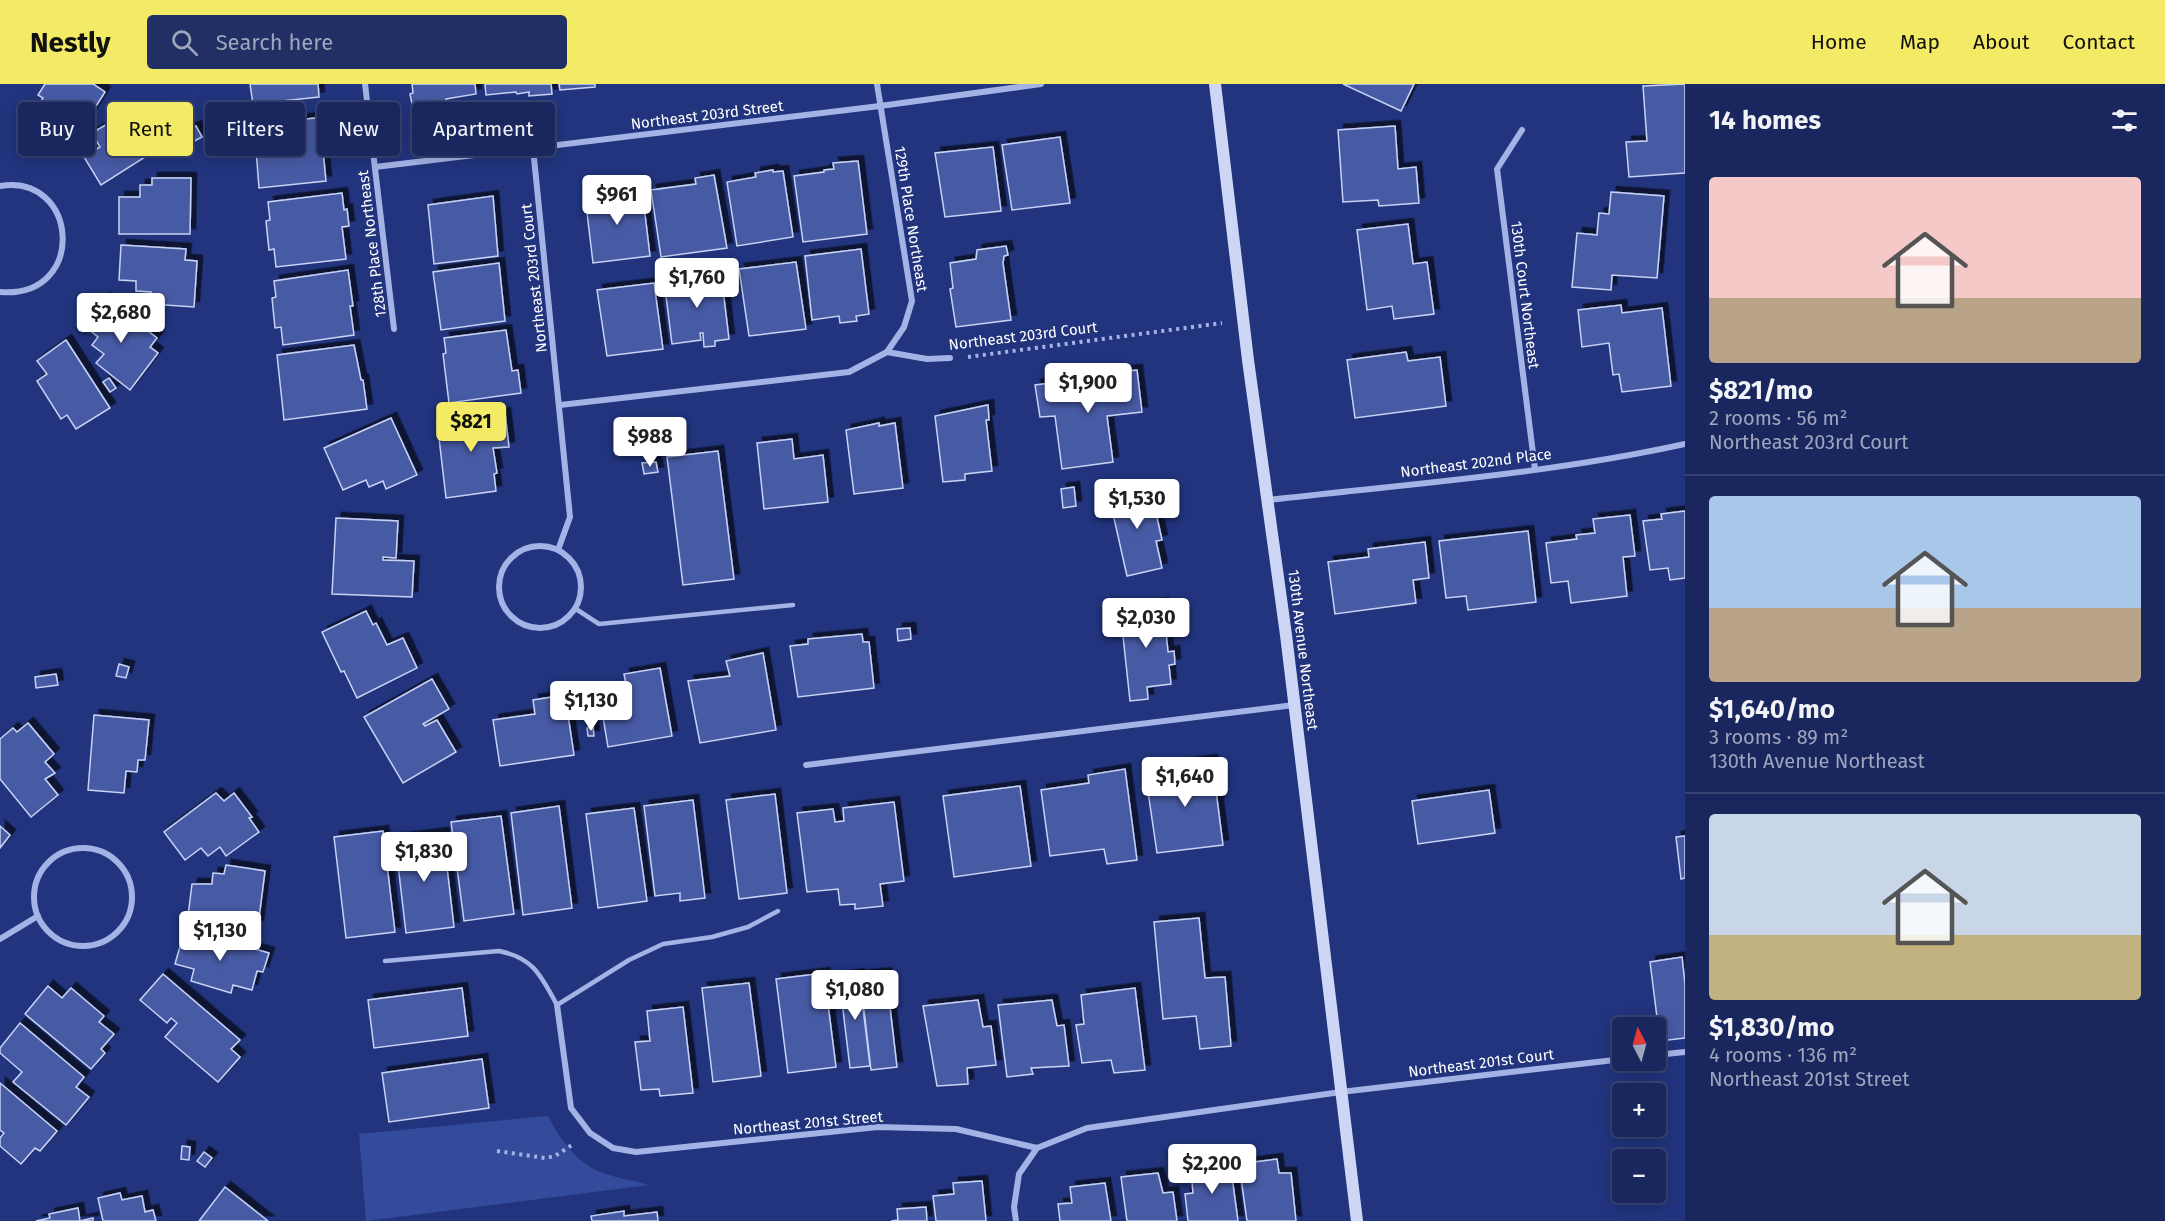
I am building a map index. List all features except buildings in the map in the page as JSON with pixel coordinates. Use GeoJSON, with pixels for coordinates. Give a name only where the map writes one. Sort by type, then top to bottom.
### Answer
{"type":"FeatureCollection","features":[{"type":"Feature","properties":{"kind":"street","name":"128th Place Northeast"},"geometry":{"type":"LineString","coordinates":[[365,84],[394,329]]}},
{"type":"Feature","properties":{"kind":"street","name":"129th Place Northeast"},"geometry":{"type":"LineString","coordinates":[[877,84],[912,301],[904,327],[887,352]]}},
{"type":"Feature","properties":{"kind":"street","name":"Northeast 203rd Street"},"geometry":{"type":"LineString","coordinates":[[555,145],[1041,84]]}},
{"type":"Feature","properties":{"kind":"street","name":"130th Avenue Northeast"},"geometry":{"type":"LineString","coordinates":[[1215,84],[1357,1221]]}},
{"type":"Feature","properties":{"kind":"street","name":"130th Court Northeast"},"geometry":{"type":"LineString","coordinates":[[1522,130],[1497,169],[1535,469]]}},
{"type":"Feature","properties":{"kind":"street","name":"Northeast 203rd Street"},"geometry":{"type":"LineString","coordinates":[[375,167],[466,156]]}},
{"type":"Feature","properties":{"kind":"street","name":"Northeast 203rd Court"},"geometry":{"type":"LineString","coordinates":[[534,156],[570,517],[558,550]]}},
{"type":"Feature","properties":{"kind":"street"},"geometry":{"type":"LineString","coordinates":[[0,186],[27,188],[43,196],[55,209],[62,225],[64,243],[60,260],[50,275],[36,286],[19,292],[0,292]]}},
{"type":"Feature","properties":{"kind":"street","name":"Northeast 203rd Court"},"geometry":{"type":"LineString","coordinates":[[887,352],[927,358],[950,358]]}},
{"type":"Feature","properties":{"kind":"street"},"geometry":{"type":"LineString","coordinates":[[560,405],[849,372],[887,352]]}},
{"type":"Feature","properties":{"kind":"street","name":"Northeast 202nd Place"},"geometry":{"type":"LineString","coordinates":[[1268,500],[1535,469],[1685,444]]}},
{"type":"Feature","properties":{"kind":"street"},"geometry":{"type":"LineString","coordinates":[[532,546],[546,546],[570,558],[578,569],[582,583],[581,596],[576,609],[567,620],[542,629],[528,627],[516,621],[506,612],[500,599],[498,586],[501,573],[508,560],[532,546]]}},
{"type":"Feature","properties":{"kind":"street"},"geometry":{"type":"LineString","coordinates":[[806,765],[1294,705]]}},
{"type":"Feature","properties":{"kind":"street"},"geometry":{"type":"LineString","coordinates":[[86,848],[102,852],[116,861],[126,873],[132,889],[130,912],[118,933],[105,942],[89,946],[73,946],[58,939],[46,929],[38,916],[34,900],[36,884],[43,869],[55,857],[70,850],[86,848]]}},
{"type":"Feature","properties":{"kind":"street"},"geometry":{"type":"LineString","coordinates":[[0,939],[38,916]]}},
{"type":"Feature","properties":{"kind":"street","name":"Northeast 201st Street"},"geometry":{"type":"LineString","coordinates":[[557,1005],[571,1108],[590,1133],[613,1148],[636,1152],[878,1127],[956,1129],[1037,1148]]}},
{"type":"Feature","properties":{"kind":"street"},"geometry":{"type":"LineString","coordinates":[[1666,1054],[1685,1052]]}},
{"type":"Feature","properties":{"kind":"street","name":"Northeast 201st Court"},"geometry":{"type":"LineString","coordinates":[[1341,1092],[1612,1060]]}},
{"type":"Feature","properties":{"kind":"street"},"geometry":{"type":"LineString","coordinates":[[1016,1221],[1014,1207],[1019,1174],[1037,1148],[1087,1128],[1341,1092]]}},
{"type":"Feature","properties":{"kind":"lane"},"geometry":{"type":"LineString","coordinates":[[576,609],[599,624],[793,605]]}},
{"type":"Feature","properties":{"kind":"lane"},"geometry":{"type":"LineString","coordinates":[[385,961],[500,951],[512,954],[526,960],[539,972],[557,1005],[629,960],[663,944],[712,937],[748,927],[778,911]]}},
{"type":"Feature","properties":{"kind":"path","name":"Northeast 203rd Court"},"geometry":{"type":"LineString","coordinates":[[950,358],[1244,320]]}},
{"type":"Feature","properties":{"kind":"path"},"geometry":{"type":"LineString","coordinates":[[496,1151],[545,1158],[555,1156],[590,1133]]}},
{"type":"Feature","properties":{"kind":"shaded area"},"geometry":{"type":"Polygon","coordinates":[[[548,1116],[567,1146],[586,1164],[606,1174],[649,1185],[366,1221],[359,1134],[548,1116]]]}}]}
